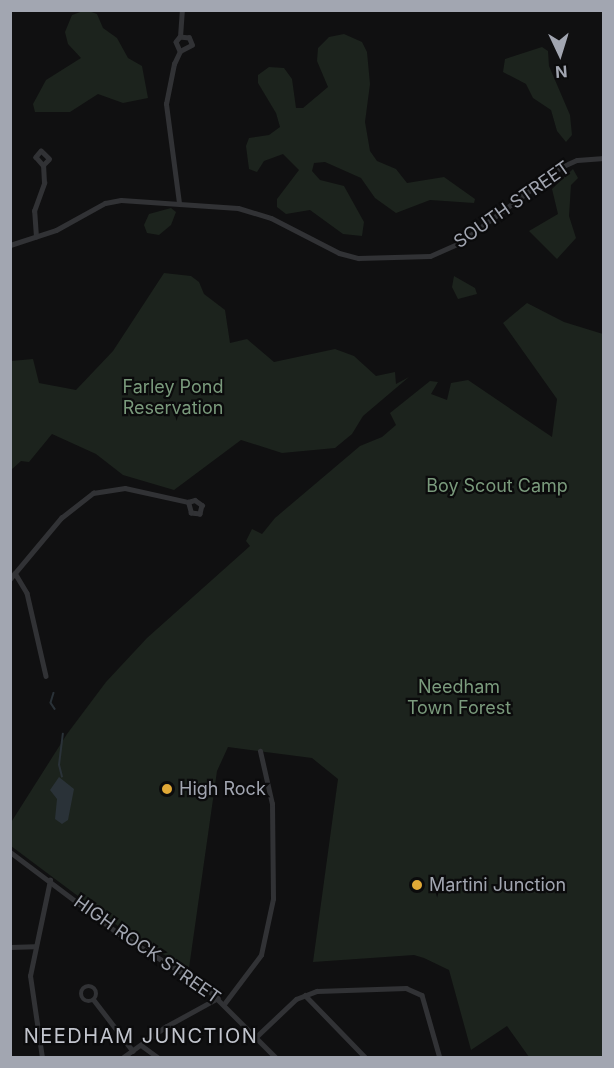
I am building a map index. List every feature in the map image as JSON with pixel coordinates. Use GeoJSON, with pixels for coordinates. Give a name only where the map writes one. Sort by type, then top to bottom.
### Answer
{"type":"FeatureCollection","features":[{"type":"Feature","properties":{"kind":"street"},"geometry":{"type":"LineString","coordinates":[[180,51],[176,46],[180,38],[182,10]]}},
{"type":"Feature","properties":{"kind":"street"},"geometry":{"type":"LineString","coordinates":[[179,203],[166,120],[167,90],[180,51],[192,45],[189,38],[180,38]]}},
{"type":"Feature","properties":{"kind":"street","name":"SOUTH STREET"},"geometry":{"type":"LineString","coordinates":[[10,245],[36,237],[109,202],[179,203],[257,213],[358,258],[430,256],[461,242],[561,167],[577,160],[603,158]]}},
{"type":"Feature","properties":{"kind":"street"},"geometry":{"type":"LineString","coordinates":[[36,237],[33,217],[44,183],[43,165]]}},
{"type":"Feature","properties":{"kind":"street"},"geometry":{"type":"LineString","coordinates":[[10,579],[61,518],[93,493],[125,488],[188,502]]}},
{"type":"Feature","properties":{"kind":"street"},"geometry":{"type":"LineString","coordinates":[[15,573],[27,593],[46,676]]}},
{"type":"Feature","properties":{"kind":"street"},"geometry":{"type":"LineString","coordinates":[[224,1004],[261,955],[273,899],[272,804],[260,751]]}},
{"type":"Feature","properties":{"kind":"street","name":"HIGH ROCK STREET"},"geometry":{"type":"LineString","coordinates":[[10,852],[50,880],[118,934],[183,971],[218,998],[276,1058]]}},
{"type":"Feature","properties":{"kind":"street"},"geometry":{"type":"LineString","coordinates":[[42,1058],[29,986],[34,946],[50,880]]}},
{"type":"Feature","properties":{"kind":"street"},"geometry":{"type":"LineString","coordinates":[[10,947],[34,946]]}},
{"type":"Feature","properties":{"kind":"street"},"geometry":{"type":"LineString","coordinates":[[255,1037],[305,995],[334,989],[416,990],[426,1006],[440,1058]]}},
{"type":"Feature","properties":{"kind":"street"},"geometry":{"type":"LineString","coordinates":[[305,995],[366,1058]]}},
{"type":"Feature","properties":{"kind":"street"},"geometry":{"type":"LineString","coordinates":[[123,1058],[218,998]]}},
{"type":"Feature","properties":{"kind":"street"},"geometry":{"type":"LineString","coordinates":[[94,1000],[133,1051]]}},
{"type":"Feature","properties":{"kind":"street"},"geometry":{"type":"LineString","coordinates":[[141,1045],[159,1058]]}},
{"type":"Feature","properties":{"kind":"green space"},"geometry":{"type":"Polygon","coordinates":[[[86,10],[97,14],[103,28],[117,38],[128,58],[142,66],[148,98],[123,103],[98,94],[70,112],[35,112],[33,104],[46,80],[81,58],[68,44],[65,32],[72,15],[86,10]]]}},
{"type":"Feature","properties":{"kind":"green space"},"geometry":{"type":"Polygon","coordinates":[[[344,34],[362,42],[367,52],[370,84],[365,122],[370,151],[377,161],[396,169],[407,183],[444,177],[475,199],[474,203],[430,200],[396,213],[375,198],[361,178],[325,162],[314,163],[312,171],[320,180],[344,186],[364,222],[362,236],[343,234],[310,210],[286,214],[277,207],[277,199],[299,170],[283,154],[264,161],[257,172],[249,169],[246,146],[249,138],[269,135],[280,127],[276,113],[258,83],[258,75],[269,67],[284,68],[292,79],[296,108],[303,108],[328,87],[317,61],[318,48],[329,37],[344,34]]]}},
{"type":"Feature","properties":{"kind":"green space"},"geometry":{"type":"Polygon","coordinates":[[[542,47],[548,51],[549,66],[570,115],[572,135],[566,142],[557,131],[551,110],[533,98],[526,84],[503,72],[505,59],[542,47]]]}},
{"type":"Feature","properties":{"kind":"green space"},"geometry":{"type":"Polygon","coordinates":[[[573,169],[578,178],[571,185],[569,216],[576,238],[557,259],[529,231],[558,214],[552,189],[573,169]]]}},
{"type":"Feature","properties":{"kind":"green space"},"geometry":{"type":"Polygon","coordinates":[[[171,208],[176,212],[171,225],[159,235],[147,233],[144,225],[149,214],[171,208]]]}},
{"type":"Feature","properties":{"kind":"green space","name":"Farley Pond Reservation"},"geometry":{"type":"Polygon","coordinates":[[[164,273],[191,276],[199,282],[204,294],[225,310],[230,343],[247,339],[274,362],[335,349],[354,356],[376,376],[395,372],[396,384],[409,377],[363,416],[352,434],[335,448],[282,453],[241,440],[174,490],[123,475],[96,454],[52,434],[29,462],[21,461],[11,470],[11,361],[33,359],[39,383],[76,390],[113,351],[164,273]]]}},
{"type":"Feature","properties":{"kind":"green space"},"geometry":{"type":"Polygon","coordinates":[[[454,276],[475,288],[477,294],[458,299],[452,287],[454,276]]]}},
{"type":"Feature","properties":{"kind":"green space","name":"Needham Town Forest"},"geometry":{"type":"Polygon","coordinates":[[[527,303],[564,322],[603,334],[603,1057],[529,1057],[507,1026],[471,1050],[449,970],[424,958],[414,955],[313,962],[338,779],[312,758],[228,747],[217,771],[189,968],[138,941],[11,846],[10,824],[67,734],[106,682],[147,638],[250,546],[246,541],[252,529],[262,534],[275,518],[360,446],[382,437],[396,425],[390,413],[430,381],[438,382],[431,394],[447,400],[451,383],[468,380],[552,437],[557,399],[503,323],[527,303]]]}},
{"type":"Feature","properties":{"kind":"shaded area"},"geometry":{"type":"Polygon","coordinates":[[[59,777],[74,789],[68,820],[62,824],[55,819],[57,799],[50,790],[59,777]]]}},
{"type":"Feature","properties":{"kind":"waterway"},"geometry":{"type":"LineString","coordinates":[[54,693],[51,703],[55,709]]}},
{"type":"Feature","properties":{"kind":"waterway"},"geometry":{"type":"LineString","coordinates":[[62,777],[59,765],[63,734]]}},
{"type":"Feature","properties":{"kind":"place","name":"High Rock"},"geometry":{"type":"Point","coordinates":[167,789]}},
{"type":"Feature","properties":{"kind":"place","name":"Martini Junction"},"geometry":{"type":"Point","coordinates":[417,885]}},
{"type":"Feature","properties":{"kind":"district","name":"NEEDHAM JUNCTION"},"geometry":{"type":"Point","coordinates":[141,1036]}},
{"type":"Feature","properties":{"kind":"park label","name":"Boy Scout Camp"},"geometry":{"type":"Point","coordinates":[497,486]}}]}
